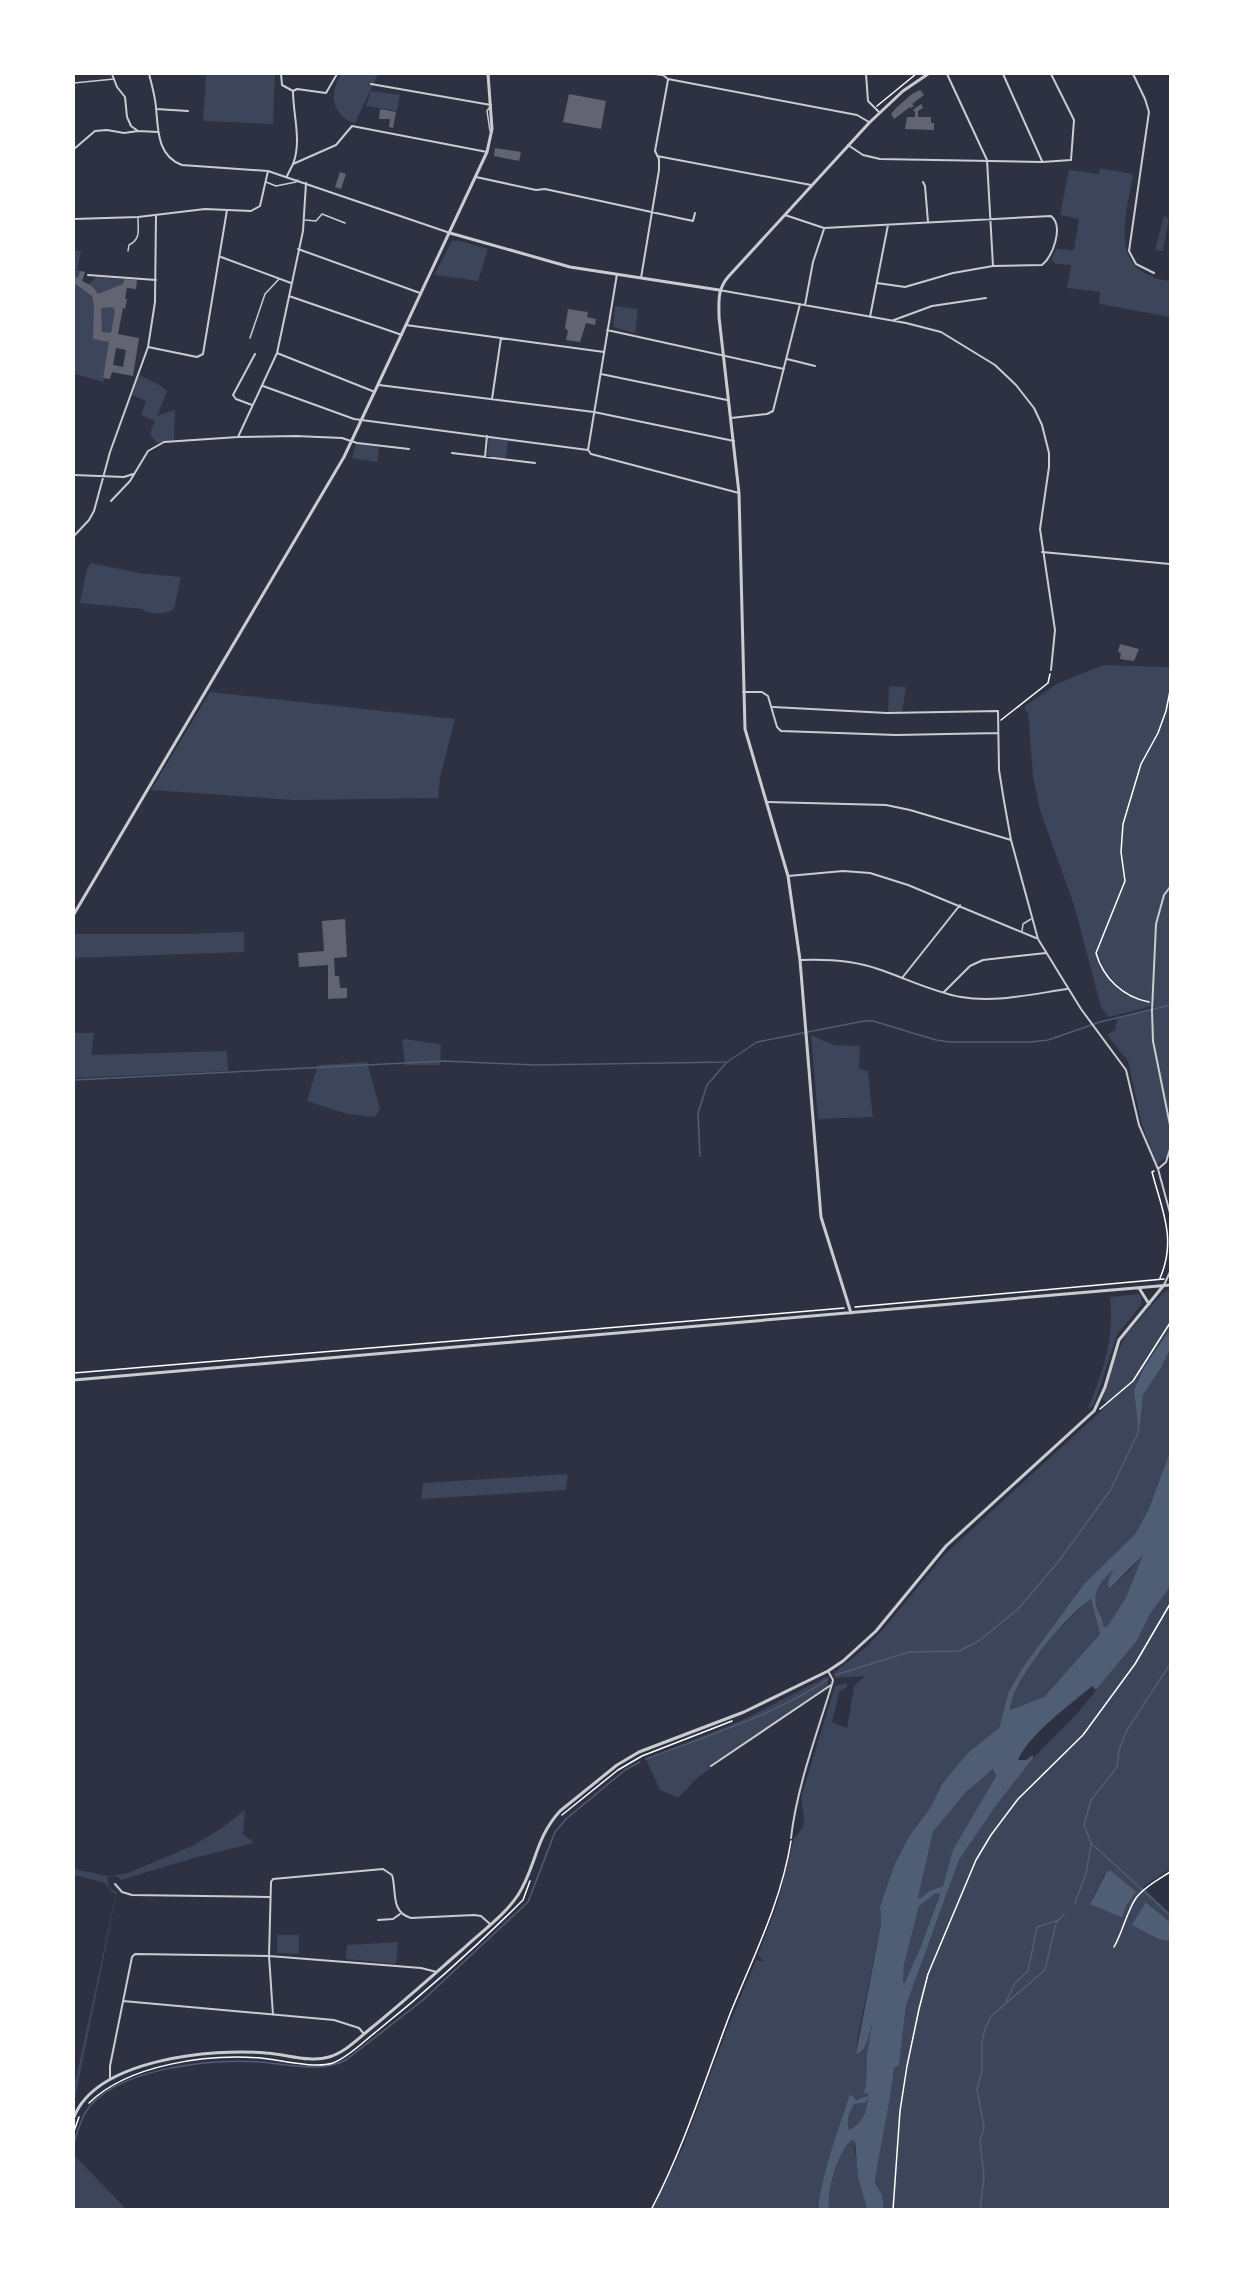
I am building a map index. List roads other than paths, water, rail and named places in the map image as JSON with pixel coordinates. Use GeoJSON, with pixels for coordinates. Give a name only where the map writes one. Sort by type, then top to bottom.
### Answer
{"type":"FeatureCollection","features":[{"type":"Feature","properties":{"kind":"street"},"geometry":{"type":"LineString","coordinates":[[112,74],[117,87],[126,97],[127,117],[131,126],[138,131]]}},
{"type":"Feature","properties":{"kind":"street"},"geometry":{"type":"LineString","coordinates":[[149,74],[158,132],[167,155],[174,162],[182,165],[268,171],[287,176],[450,233],[558,264],[892,321],[941,332],[958,340],[1005,374],[1034,408],[1047,439],[1049,467],[1040,530],[1056,630],[1051,670]]}},
{"type":"Feature","properties":{"kind":"street"},"geometry":{"type":"LineString","coordinates":[[281,74],[282,85],[293,91],[297,89],[326,93],[337,74]]}},
{"type":"Feature","properties":{"kind":"street"},"geometry":{"type":"LineString","coordinates":[[74,914],[137,803],[352,441],[487,152],[491,134],[488,74]]}},
{"type":"Feature","properties":{"kind":"street"},"geometry":{"type":"LineString","coordinates":[[654,74],[663,74],[668,79],[857,115],[869,123]]}},
{"type":"Feature","properties":{"kind":"street"},"geometry":{"type":"LineString","coordinates":[[867,74],[866,95],[868,101],[879,113]]}},
{"type":"Feature","properties":{"kind":"street"},"geometry":{"type":"LineString","coordinates":[[851,1313],[821,1217],[800,960],[788,876],[745,729],[739,493],[719,317],[719,290],[728,277],[869,123],[908,86],[928,74]]}},
{"type":"Feature","properties":{"kind":"street"},"geometry":{"type":"LineString","coordinates":[[947,74],[987,160],[993,266]]}},
{"type":"Feature","properties":{"kind":"street"},"geometry":{"type":"LineString","coordinates":[[1003,74],[1042,162]]}},
{"type":"Feature","properties":{"kind":"street"},"geometry":{"type":"LineString","coordinates":[[848,145],[863,155],[880,159],[1042,162],[1071,160],[1074,120],[1051,74]]}},
{"type":"Feature","properties":{"kind":"street"},"geometry":{"type":"LineString","coordinates":[[1133,74],[1146,99],[1149,122],[1129,251],[1136,264],[1154,273]]}},
{"type":"Feature","properties":{"kind":"street"},"geometry":{"type":"LineString","coordinates":[[641,278],[660,163],[655,151],[668,79]]}},
{"type":"Feature","properties":{"kind":"street"},"geometry":{"type":"LineString","coordinates":[[371,84],[491,105]]}},
{"type":"Feature","properties":{"kind":"street"},"geometry":{"type":"LineString","coordinates":[[287,176],[296,156],[297,125],[293,112],[293,91]]}},
{"type":"Feature","properties":{"kind":"street"},"geometry":{"type":"LineString","coordinates":[[156,109],[188,111]]}},
{"type":"Feature","properties":{"kind":"street"},"geometry":{"type":"LineString","coordinates":[[293,164],[336,145],[352,126],[487,152]]}},
{"type":"Feature","properties":{"kind":"street"},"geometry":{"type":"LineString","coordinates":[[74,149],[95,131],[158,132]]}},
{"type":"Feature","properties":{"kind":"street"},"geometry":{"type":"LineString","coordinates":[[657,156],[812,185]]}},
{"type":"Feature","properties":{"kind":"street"},"geometry":{"type":"LineString","coordinates":[[74,219],[138,217],[191,210],[251,211],[260,206],[268,171]]}},
{"type":"Feature","properties":{"kind":"street"},"geometry":{"type":"LineString","coordinates":[[476,177],[536,190],[546,189],[693,221],[695,213]]}},
{"type":"Feature","properties":{"kind":"street"},"geometry":{"type":"LineString","coordinates":[[922,182],[925,186],[928,222]]}},
{"type":"Feature","properties":{"kind":"street"},"geometry":{"type":"LineString","coordinates":[[238,437],[277,353],[304,220],[306,183]]}},
{"type":"Feature","properties":{"kind":"street"},"geometry":{"type":"LineString","coordinates":[[148,347],[197,357],[203,354],[221,257],[227,210]]}},
{"type":"Feature","properties":{"kind":"street"},"geometry":{"type":"LineString","coordinates":[[74,536],[94,511],[103,476],[148,347],[155,302],[156,215]]}},
{"type":"Feature","properties":{"kind":"street"},"geometry":{"type":"LineString","coordinates":[[785,215],[824,228],[1051,216],[1057,224],[1052,253],[1042,265],[993,266],[953,273],[905,287],[877,284]]}},
{"type":"Feature","properties":{"kind":"street"},"geometry":{"type":"LineString","coordinates":[[870,317],[888,225]]}},
{"type":"Feature","properties":{"kind":"street"},"geometry":{"type":"LineString","coordinates":[[806,305],[813,262],[824,228]]}},
{"type":"Feature","properties":{"kind":"street"},"geometry":{"type":"LineString","coordinates":[[298,249],[421,293]]}},
{"type":"Feature","properties":{"kind":"street"},"geometry":{"type":"LineString","coordinates":[[221,257],[291,283]]}},
{"type":"Feature","properties":{"kind":"street"},"geometry":{"type":"LineString","coordinates":[[588,450],[617,274]]}},
{"type":"Feature","properties":{"kind":"street"},"geometry":{"type":"LineString","coordinates":[[88,275],[156,280]]}},
{"type":"Feature","properties":{"kind":"street"},"geometry":{"type":"LineString","coordinates":[[289,296],[402,335]]}},
{"type":"Feature","properties":{"kind":"street"},"geometry":{"type":"LineString","coordinates":[[892,321],[932,306],[986,298]]}},
{"type":"Feature","properties":{"kind":"street"},"geometry":{"type":"LineString","coordinates":[[731,418],[767,414],[773,411],[800,304]]}},
{"type":"Feature","properties":{"kind":"street"},"geometry":{"type":"LineString","coordinates":[[406,325],[604,352]]}},
{"type":"Feature","properties":{"kind":"street"},"geometry":{"type":"LineString","coordinates":[[608,330],[784,369]]}},
{"type":"Feature","properties":{"kind":"street"},"geometry":{"type":"LineString","coordinates":[[492,399],[501,338]]}},
{"type":"Feature","properties":{"kind":"street"},"geometry":{"type":"LineString","coordinates":[[277,353],[375,392]]}},
{"type":"Feature","properties":{"kind":"street"},"geometry":{"type":"LineString","coordinates":[[252,405],[236,399],[233,395],[255,354]]}},
{"type":"Feature","properties":{"kind":"street"},"geometry":{"type":"LineString","coordinates":[[787,359],[815,366]]}},
{"type":"Feature","properties":{"kind":"street"},"geometry":{"type":"LineString","coordinates":[[601,374],[729,400]]}},
{"type":"Feature","properties":{"kind":"street"},"geometry":{"type":"LineString","coordinates":[[379,385],[594,412],[734,441]]}},
{"type":"Feature","properties":{"kind":"street"},"geometry":{"type":"LineString","coordinates":[[263,386],[354,419],[588,450],[591,454],[739,493]]}},
{"type":"Feature","properties":{"kind":"street"},"geometry":{"type":"LineString","coordinates":[[485,457],[487,435]]}},
{"type":"Feature","properties":{"kind":"street"},"geometry":{"type":"LineString","coordinates":[[111,501],[123,490],[148,451],[164,442],[296,436],[342,438],[409,449]]}},
{"type":"Feature","properties":{"kind":"street"},"geometry":{"type":"LineString","coordinates":[[452,453],[535,463]]}},
{"type":"Feature","properties":{"kind":"street"},"geometry":{"type":"LineString","coordinates":[[74,475],[124,477],[135,473]]}},
{"type":"Feature","properties":{"kind":"street"},"geometry":{"type":"LineString","coordinates":[[1042,552],[1170,564]]}},
{"type":"Feature","properties":{"kind":"street"},"geometry":{"type":"LineString","coordinates":[[743,692],[766,694],[771,699],[777,727],[781,730],[896,735],[998,733]]}},
{"type":"Feature","properties":{"kind":"street"},"geometry":{"type":"LineString","coordinates":[[773,707],[894,714],[998,711],[999,770],[1011,840],[1038,939],[1090,1022],[1126,1070],[1139,1125],[1158,1169],[1170,1213]]}},
{"type":"Feature","properties":{"kind":"street"},"geometry":{"type":"LineString","coordinates":[[766,802],[886,805],[1011,840]]}},
{"type":"Feature","properties":{"kind":"street"},"geometry":{"type":"LineString","coordinates":[[788,876],[840,871],[864,872],[900,882],[960,905],[1038,939]]}},
{"type":"Feature","properties":{"kind":"street"},"geometry":{"type":"LineString","coordinates":[[1170,887],[1164,895],[1156,924],[1152,1011],[1153,1041],[1170,1125]]}},
{"type":"Feature","properties":{"kind":"street"},"geometry":{"type":"LineString","coordinates":[[902,978],[960,905]]}},
{"type":"Feature","properties":{"kind":"street"},"geometry":{"type":"LineString","coordinates":[[944,992],[975,963],[983,960],[1047,953]]}},
{"type":"Feature","properties":{"kind":"street"},"geometry":{"type":"LineString","coordinates":[[800,960],[856,963],[959,997],[989,998],[1068,989]]}},
{"type":"Feature","properties":{"kind":"street"},"geometry":{"type":"LineString","coordinates":[[1158,1169],[1166,1162],[1170,1149]]}},
{"type":"Feature","properties":{"kind":"street"},"geometry":{"type":"LineString","coordinates":[[74,2117],[84,2100],[110,2080],[160,2062],[216,2053],[249,2052],[317,2059],[328,2058],[350,2046],[513,1903],[538,1843],[552,1820],[617,1765],[670,1739],[744,1712],[828,1671],[854,1653],[876,1631],[946,1546],[1094,1411],[1105,1386],[1119,1340],[1164,1286],[1170,1272]]}},
{"type":"Feature","properties":{"kind":"street"},"geometry":{"type":"LineString","coordinates":[[74,1380],[1170,1285]]}},
{"type":"Feature","properties":{"kind":"street"},"geometry":{"type":"LineString","coordinates":[[1139,1288],[1149,1304]]}},
{"type":"Feature","properties":{"kind":"street"},"geometry":{"type":"LineString","coordinates":[[791,1838],[794,1816],[833,1680],[828,1671]]}},
{"type":"Feature","properties":{"kind":"street"},"geometry":{"type":"LineString","coordinates":[[711,1766],[832,1684]]}},
{"type":"Feature","properties":{"kind":"street"},"geometry":{"type":"LineString","coordinates":[[273,2015],[269,1956],[270,1898],[273,1879],[383,1869],[392,1875],[395,1904],[401,1914],[411,1918],[474,1915],[481,1916],[490,1924]]}},
{"type":"Feature","properties":{"kind":"street"},"geometry":{"type":"LineString","coordinates":[[115,1884],[122,1892],[132,1894],[270,1898]]}},
{"type":"Feature","properties":{"kind":"street"},"geometry":{"type":"LineString","coordinates":[[378,1920],[393,1919],[401,1914]]}},
{"type":"Feature","properties":{"kind":"street"},"geometry":{"type":"LineString","coordinates":[[110,2080],[110,2066],[132,1958],[135,1954],[269,1956],[421,1968],[437,1972]]}},
{"type":"Feature","properties":{"kind":"street"},"geometry":{"type":"LineString","coordinates":[[123,2001],[334,2020],[358,2028],[364,2034]]}},
{"type":"Feature","properties":{"kind":"lane"},"geometry":{"type":"LineString","coordinates":[[74,83],[114,79]]}},
{"type":"Feature","properties":{"kind":"lane"},"geometry":{"type":"LineString","coordinates":[[266,182],[276,186],[298,180]]}},
{"type":"Feature","properties":{"kind":"lane"},"geometry":{"type":"LineString","coordinates":[[304,220],[316,221],[322,214],[345,223]]}},
{"type":"Feature","properties":{"kind":"lane"},"geometry":{"type":"LineString","coordinates":[[128,251],[129,245],[138,237],[138,217]]}},
{"type":"Feature","properties":{"kind":"lane"},"geometry":{"type":"LineString","coordinates":[[250,338],[265,294],[280,279]]}},
{"type":"Feature","properties":{"kind":"lane"},"geometry":{"type":"LineString","coordinates":[[1022,931],[1023,924],[1032,919]]}},
{"type":"Feature","properties":{"kind":"waterway"},"geometry":{"type":"LineString","coordinates":[[74,1080],[444,1061],[535,1065],[727,1062],[757,1042],[864,1021],[873,1021],[950,1042],[1031,1042],[1048,1040],[1100,1022],[1170,1005]]}},
{"type":"Feature","properties":{"kind":"waterway"},"geometry":{"type":"LineString","coordinates":[[700,1156],[698,1113],[707,1085],[726,1063]]}},
{"type":"Feature","properties":{"kind":"waterway"},"geometry":{"type":"LineString","coordinates":[[835,1675],[909,1652],[959,1651],[979,1641],[1018,1609],[1058,1562],[1110,1491],[1138,1433],[1139,1423]]}},
{"type":"Feature","properties":{"kind":"waterway"},"geometry":{"type":"LineString","coordinates":[[1170,1664],[1127,1730],[1119,1750],[1117,1767],[1091,1800],[1084,1825],[1091,1843],[1170,1915]]}},
{"type":"Feature","properties":{"kind":"waterway"},"geometry":{"type":"LineString","coordinates":[[646,1759],[764,1714],[808,1692],[828,1679]]}},
{"type":"Feature","properties":{"kind":"waterway"},"geometry":{"type":"LineString","coordinates":[[74,2143],[85,2113],[98,2098],[117,2085],[140,2076],[165,2069],[217,2062],[260,2062],[315,2067],[346,2060],[423,2000],[528,1902],[555,1832],[566,1819],[625,1770],[640,1762]]}},
{"type":"Feature","properties":{"kind":"waterway"},"geometry":{"type":"LineString","coordinates":[[1075,1903],[1086,1874],[1091,1844]]}},
{"type":"Feature","properties":{"kind":"waterway"},"geometry":{"type":"LineString","coordinates":[[980,2210],[984,2176],[980,2141],[984,2127],[977,2089],[982,2071],[982,2041],[985,2029],[991,2016],[1045,1970],[1056,1923],[1064,1914]]}},
{"type":"Feature","properties":{"kind":"waterway"},"geometry":{"type":"LineString","coordinates":[[1005,2004],[1015,1983],[1028,1971],[1037,1927],[1059,1920]]}}]}
